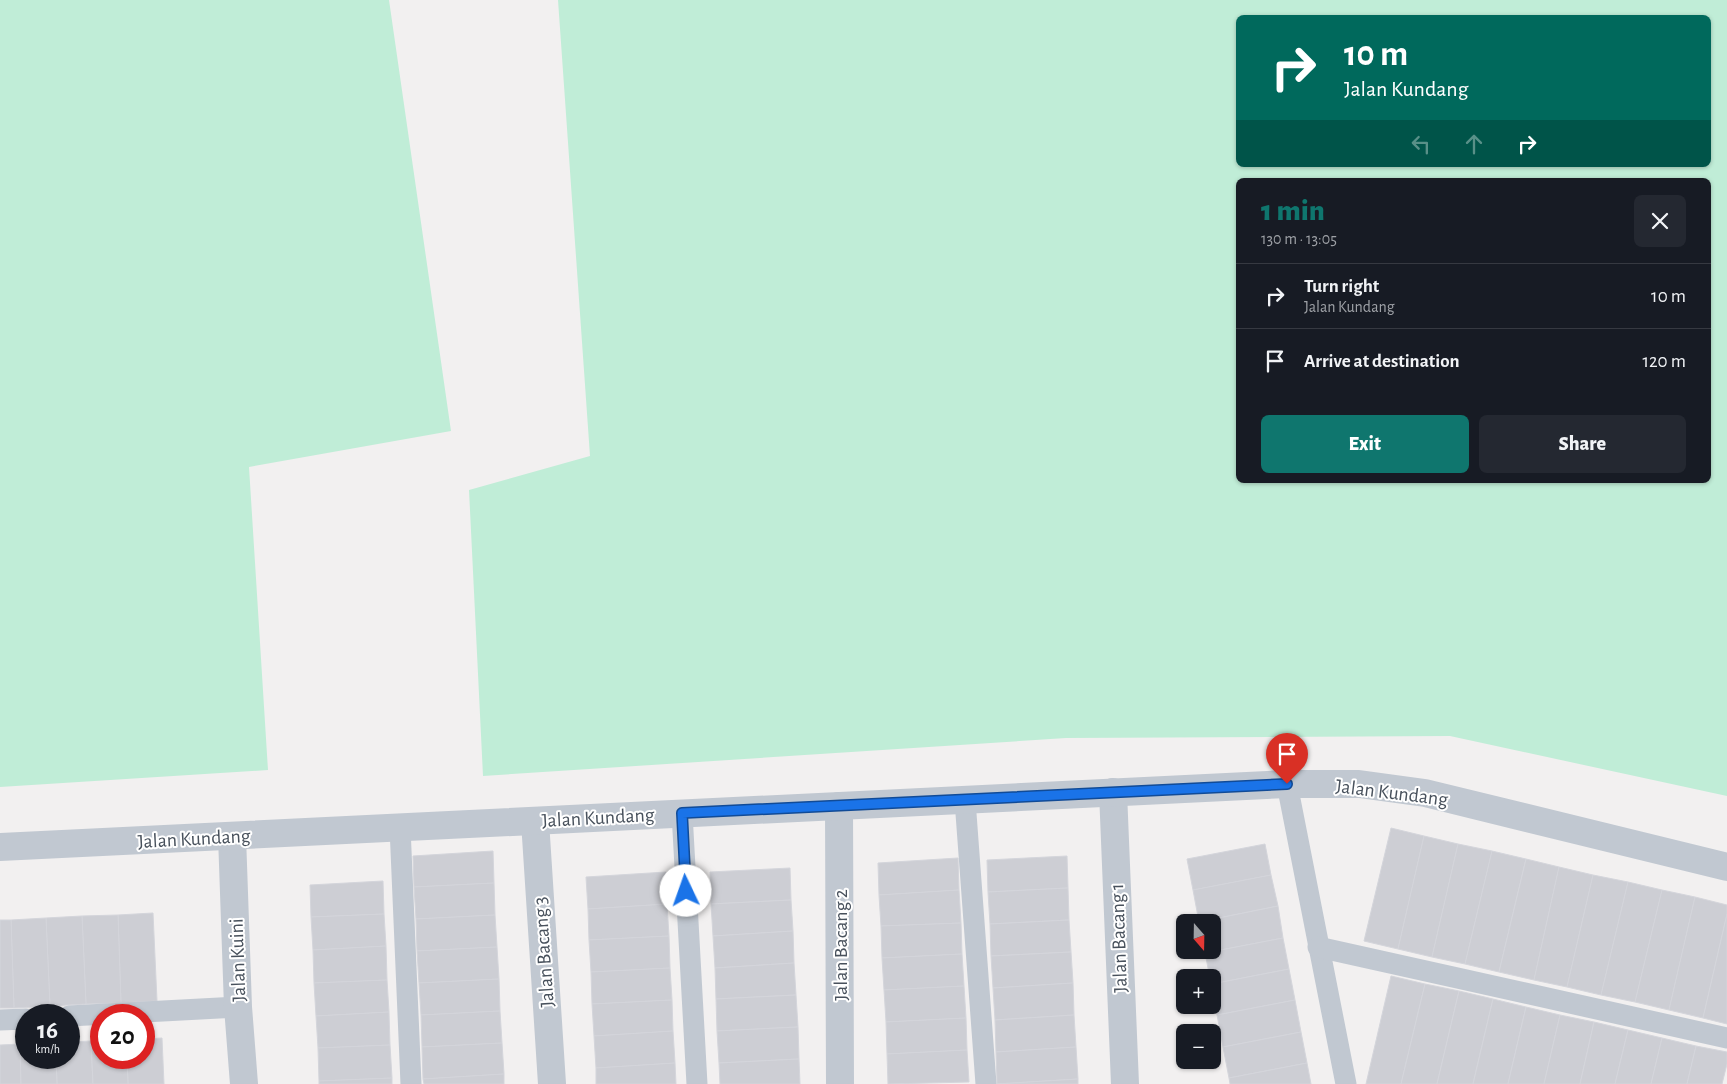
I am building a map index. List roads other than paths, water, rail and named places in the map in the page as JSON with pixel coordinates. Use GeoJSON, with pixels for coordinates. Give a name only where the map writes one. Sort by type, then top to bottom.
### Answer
{"type":"FeatureCollection","features":[{"type":"Feature","properties":{"kind":"street","name":"Jalan Kundang"},"geometry":{"type":"LineString","coordinates":[[0,847],[1113,792],[1287,784],[1359,784],[1425,793],[1727,866]]}},
{"type":"Feature","properties":{"kind":"street","name":"Jalan Bacang 1"},"geometry":{"type":"LineString","coordinates":[[1113,792],[1124,1084]]}},
{"type":"Feature","properties":{"kind":"street","name":"Jalan Bacang 2"},"geometry":{"type":"LineString","coordinates":[[839,806],[840,1084]]}},
{"type":"Feature","properties":{"kind":"street","name":"Jalan Bacang 3"},"geometry":{"type":"LineString","coordinates":[[535,821],[552,1084]]}},
{"type":"Feature","properties":{"kind":"street","name":"Jalan Kuini"},"geometry":{"type":"LineString","coordinates":[[232,836],[238,1007],[244,1084]]}},
{"type":"Feature","properties":{"kind":"lane"},"geometry":{"type":"LineString","coordinates":[[1287,784],[1346,1084]]}},
{"type":"Feature","properties":{"kind":"lane"},"geometry":{"type":"LineString","coordinates":[[965,800],[986,1084]]}},
{"type":"Feature","properties":{"kind":"lane"},"geometry":{"type":"LineString","coordinates":[[682,813],[697,1084]]}},
{"type":"Feature","properties":{"kind":"lane"},"geometry":{"type":"LineString","coordinates":[[400,827],[411,1084]]}},
{"type":"Feature","properties":{"kind":"lane"},"geometry":{"type":"LineString","coordinates":[[1318,947],[1727,1038]]}},
{"type":"Feature","properties":{"kind":"lane"},"geometry":{"type":"LineString","coordinates":[[80,1015],[238,1007]]}},
{"type":"Feature","properties":{"kind":"lane"},"geometry":{"type":"LineString","coordinates":[[0,1020],[15,1019]]}}]}
